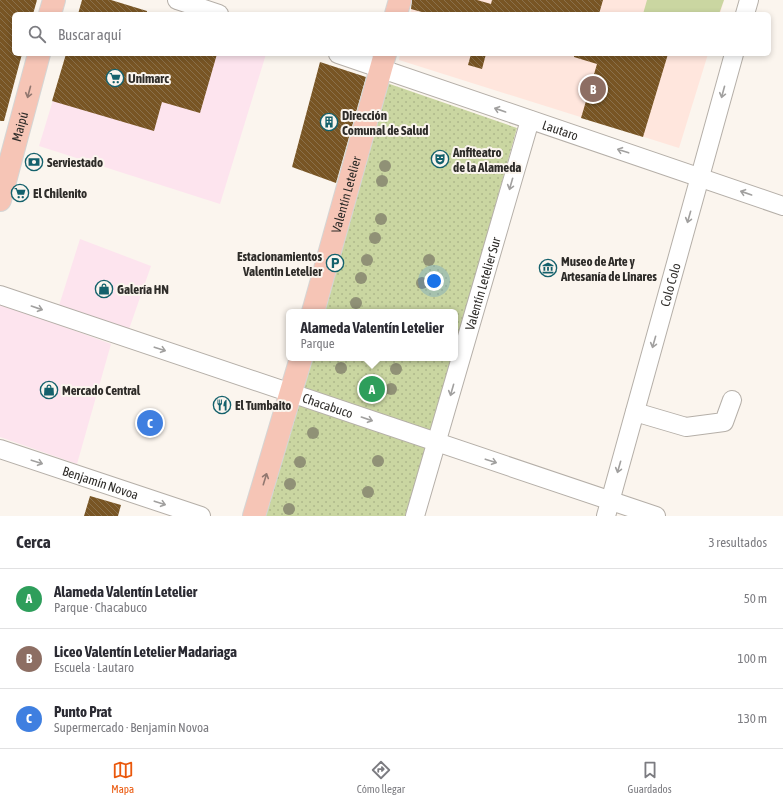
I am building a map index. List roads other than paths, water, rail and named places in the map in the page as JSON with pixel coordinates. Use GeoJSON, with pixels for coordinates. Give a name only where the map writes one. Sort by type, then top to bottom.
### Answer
{"type":"FeatureCollection","features":[{"type":"Feature","properties":{"kind":"main road"},"geometry":{"type":"LineString","coordinates":[[51,12],[54,0]]}},
{"type":"Feature","properties":{"kind":"main road"},"geometry":{"type":"LineString","coordinates":[[397,12],[400,0]]}},
{"type":"Feature","properties":{"kind":"main road","name":"Maipú"},"geometry":{"type":"LineString","coordinates":[[0,200],[38,56]]}},
{"type":"Feature","properties":{"kind":"main road","name":"Valentín Letelier"},"geometry":{"type":"LineString","coordinates":[[314,309],[383,61]]}},
{"type":"Feature","properties":{"kind":"main road"},"geometry":{"type":"LineString","coordinates":[[254,516],[300,361]]}},
{"type":"Feature","properties":{"kind":"street"},"geometry":{"type":"LineString","coordinates":[[177,0],[213,12]]}},
{"type":"Feature","properties":{"kind":"street"},"geometry":{"type":"LineString","coordinates":[[746,12],[749,0]]}},
{"type":"Feature","properties":{"kind":"street","name":"Lautaro"},"geometry":{"type":"LineString","coordinates":[[351,56],[383,61],[530,120],[783,206]]}},
{"type":"Feature","properties":{"kind":"street","name":"Colo Colo"},"geometry":{"type":"LineString","coordinates":[[608,508],[733,56]]}},
{"type":"Feature","properties":{"kind":"street","name":"Valentín Letelier Sur"},"geometry":{"type":"LineString","coordinates":[[415,516],[530,120]]}},
{"type":"Feature","properties":{"kind":"street","name":"Chacabuco"},"geometry":{"type":"LineString","coordinates":[[0,295],[436,443],[608,508],[656,516]]}},
{"type":"Feature","properties":{"kind":"street"},"geometry":{"type":"LineString","coordinates":[[635,412],[686,427],[724,422],[732,400]]}},
{"type":"Feature","properties":{"kind":"street","name":"Benjamín Novoa"},"geometry":{"type":"LineString","coordinates":[[0,449],[200,516]]}},
{"type":"Feature","properties":{"kind":"place","name":"Unimarc"},"geometry":{"type":"Point","coordinates":[115,78]}},
{"type":"Feature","properties":{"kind":"place","name":"Liceo Valentín Letelier Madariaga"},"geometry":{"type":"Point","coordinates":[593,89]}},
{"type":"Feature","properties":{"kind":"place","name":"Dirección Comunal de Salud"},"geometry":{"type":"Point","coordinates":[329,122]}},
{"type":"Feature","properties":{"kind":"place","name":"Anfiteatro de la Alameda"},"geometry":{"type":"Point","coordinates":[440,159]}},
{"type":"Feature","properties":{"kind":"place","name":"Serviestado"},"geometry":{"type":"Point","coordinates":[34,162]}},
{"type":"Feature","properties":{"kind":"place","name":"El Chilenito"},"geometry":{"type":"Point","coordinates":[20,193]}},
{"type":"Feature","properties":{"kind":"place","name":"Estacionamientos Valentin Letelier"},"geometry":{"type":"Point","coordinates":[335,263]}},
{"type":"Feature","properties":{"kind":"place","name":"Museo de Arte y Artesanía de Linares"},"geometry":{"type":"Point","coordinates":[548,268]}},
{"type":"Feature","properties":{"kind":"place","name":"Galería HN"},"geometry":{"type":"Point","coordinates":[104,289]}},
{"type":"Feature","properties":{"kind":"place","name":"Alameda Valentín Letelier"},"geometry":{"type":"Point","coordinates":[372,389]}},
{"type":"Feature","properties":{"kind":"place","name":"Mercado Central"},"geometry":{"type":"Point","coordinates":[49,390]}},
{"type":"Feature","properties":{"kind":"place","name":"El Tumbaito"},"geometry":{"type":"Point","coordinates":[222,405]}},
{"type":"Feature","properties":{"kind":"place","name":"Punto Prat"},"geometry":{"type":"Point","coordinates":[150,423]}}]}
